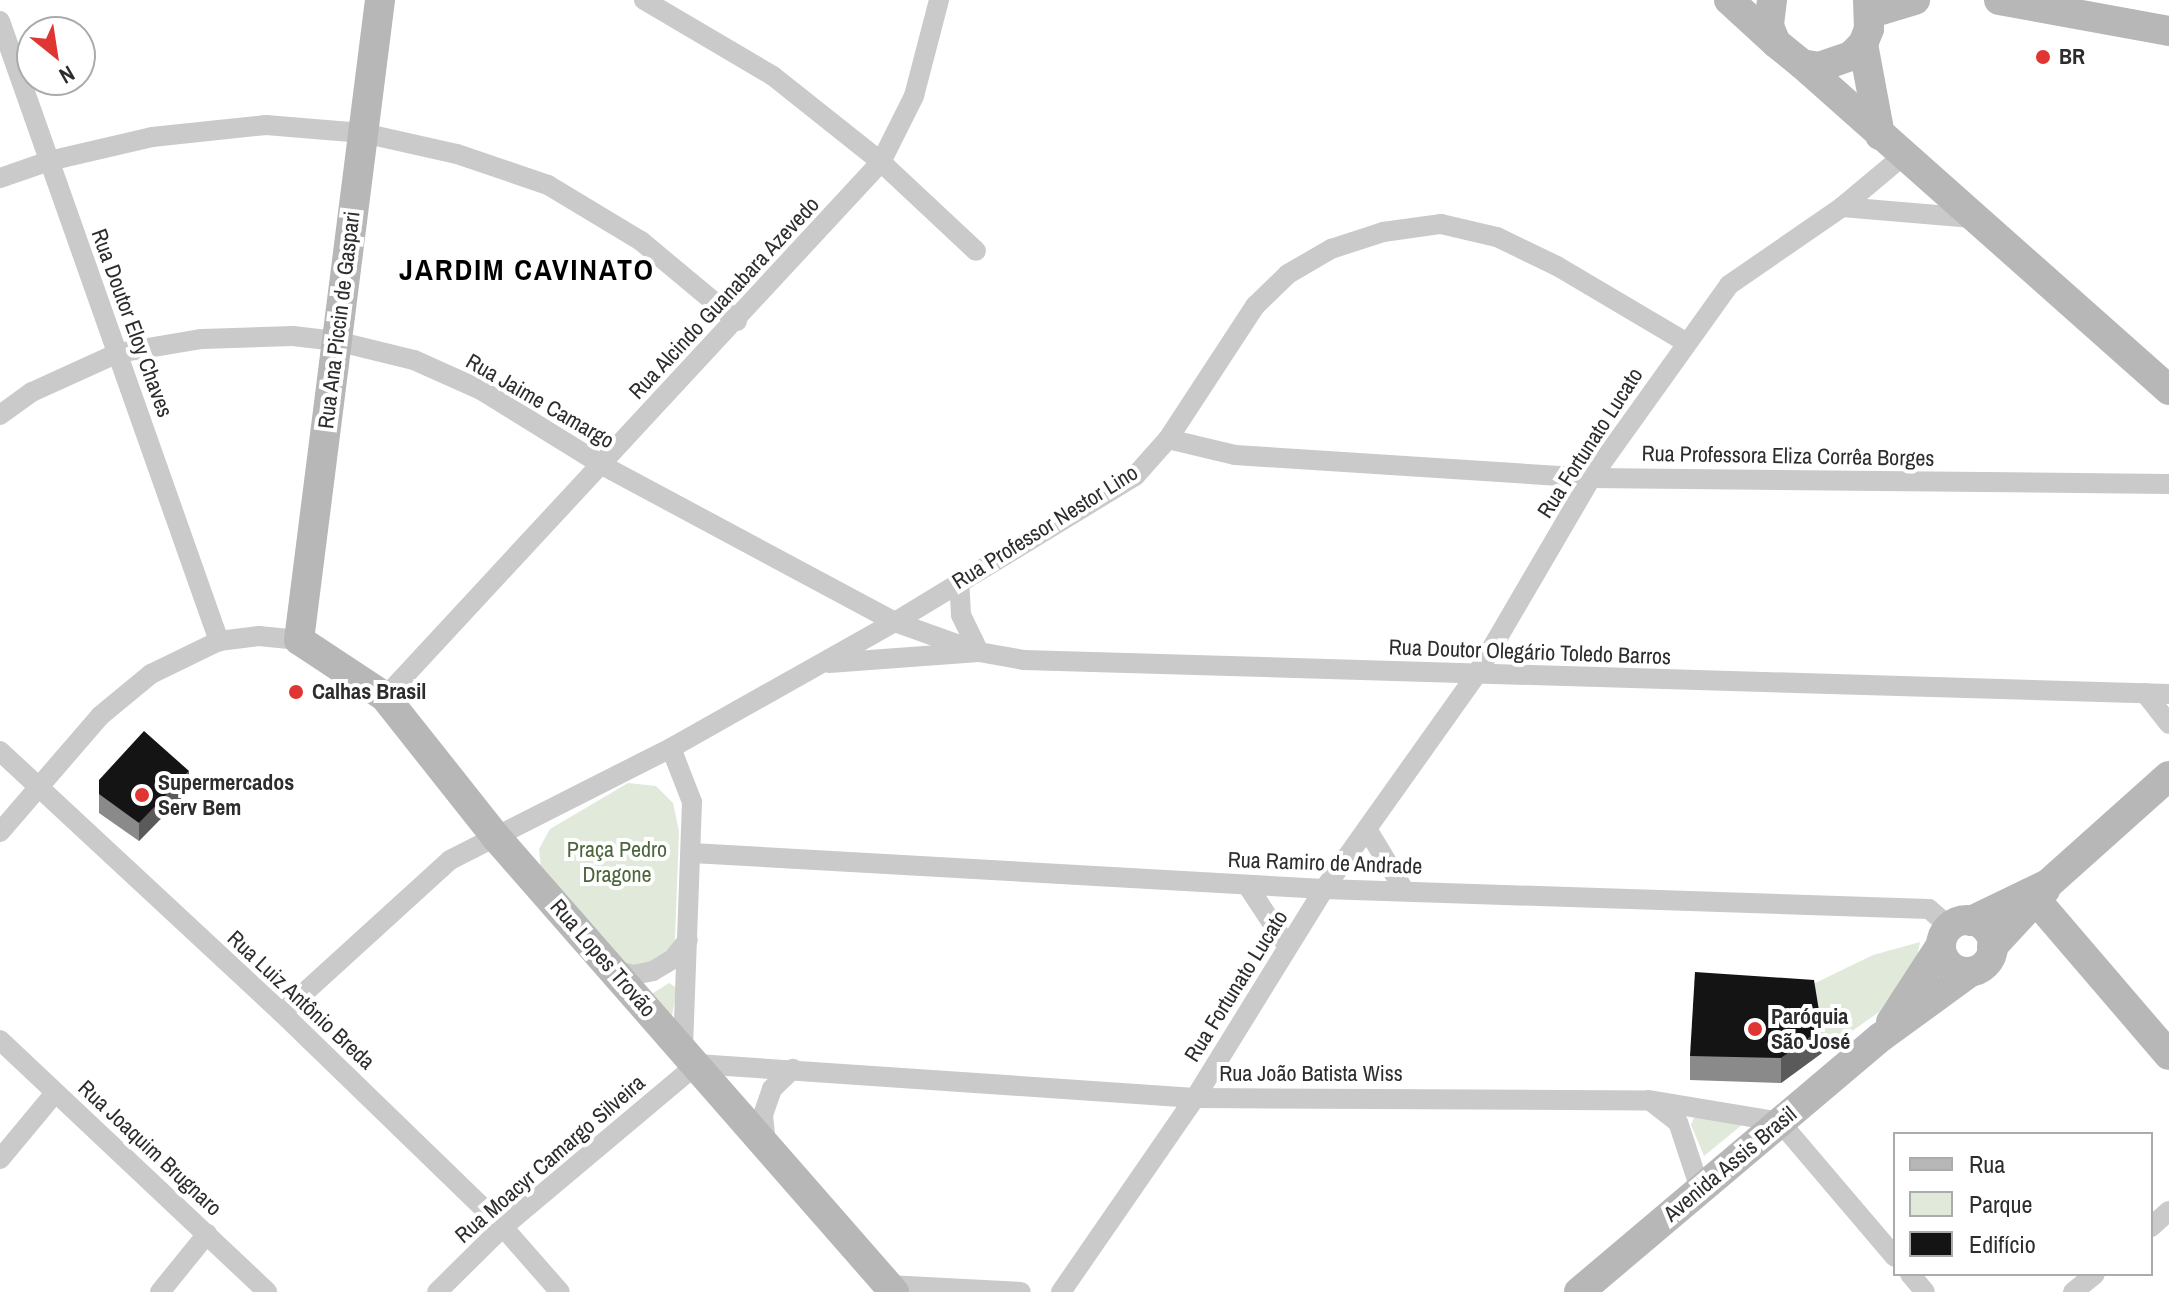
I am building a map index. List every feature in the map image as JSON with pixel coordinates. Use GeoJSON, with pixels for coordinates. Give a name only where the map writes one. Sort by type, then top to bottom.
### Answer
{"type":"FeatureCollection","features":[{"type":"Feature","properties":{"kind":"main road","name":"Rua Ana Piccin de Gaspari"},"geometry":{"type":"LineString","coordinates":[[299,640],[380,0]]}},
{"type":"Feature","properties":{"kind":"main road"},"geometry":{"type":"LineString","coordinates":[[1729,0],[2169,390]]}},
{"type":"Feature","properties":{"kind":"main road"},"geometry":{"type":"LineString","coordinates":[[1772,0],[1769,26],[1776,43]]}},
{"type":"Feature","properties":{"kind":"main road"},"geometry":{"type":"LineString","coordinates":[[1880,135],[1863,44],[1870,6],[1915,0]]}},
{"type":"Feature","properties":{"kind":"main road"},"geometry":{"type":"LineString","coordinates":[[1999,0],[2169,31]]}},
{"type":"Feature","properties":{"kind":"main road"},"geometry":{"type":"LineString","coordinates":[[1802,64],[1836,64],[1863,44]]}},
{"type":"Feature","properties":{"kind":"main road","name":"Rua Lopes Trovão"},"geometry":{"type":"LineString","coordinates":[[299,640],[385,697],[495,836],[891,1289]]}},
{"type":"Feature","properties":{"kind":"main road"},"geometry":{"type":"LineString","coordinates":[[1954,931],[1949,965],[1970,972],[1988,960],[1992,947],[2039,893],[2169,776]]}},
{"type":"Feature","properties":{"kind":"main road"},"geometry":{"type":"LineString","coordinates":[[1954,931],[2039,893]]}},
{"type":"Feature","properties":{"kind":"main road"},"geometry":{"type":"LineString","coordinates":[[2039,893],[2169,1055]]}},
{"type":"Feature","properties":{"kind":"main road"},"geometry":{"type":"LineString","coordinates":[[1954,931],[1984,927],[1992,947]]}},
{"type":"Feature","properties":{"kind":"main road","name":"Avenida Assis Brasil"},"geometry":{"type":"LineString","coordinates":[[1881,1037],[1954,931]]}},
{"type":"Feature","properties":{"kind":"main road","name":"Avenida Assis Brasil"},"geometry":{"type":"LineString","coordinates":[[1579,1292],[1881,1037],[1970,972]]}},
{"type":"Feature","properties":{"kind":"street"},"geometry":{"type":"LineString","coordinates":[[644,0],[773,76],[881,162],[976,251]]}},
{"type":"Feature","properties":{"kind":"street","name":"Rua Alcindo Guanabara Azevedo"},"geometry":{"type":"LineString","coordinates":[[385,697],[737,321],[881,162],[914,96],[939,0]]}},
{"type":"Feature","properties":{"kind":"street","name":"Rua Doutor Eloy Chaves"},"geometry":{"type":"LineString","coordinates":[[0,21],[219,641]]}},
{"type":"Feature","properties":{"kind":"street"},"geometry":{"type":"LineString","coordinates":[[0,178],[49,161],[152,137],[266,125],[363,133],[457,154],[548,185],[641,241],[737,321]]}},
{"type":"Feature","properties":{"kind":"street"},"geometry":{"type":"LineString","coordinates":[[1687,343],[1729,285],[1842,207],[1903,156]]}},
{"type":"Feature","properties":{"kind":"street"},"geometry":{"type":"LineString","coordinates":[[1842,207],[1973,218]]}},
{"type":"Feature","properties":{"kind":"street","name":"Rua Professor Nestor Lino"},"geometry":{"type":"LineString","coordinates":[[282,1013],[450,860],[671,748],[821,664],[1135,476],[1168,439],[1220,354],[1255,306],[1288,274],[1331,249],[1383,232],[1441,224],[1497,237],[1557,266],[1687,343]]}},
{"type":"Feature","properties":{"kind":"street","name":"Rua Jaime Camargo"},"geometry":{"type":"LineString","coordinates":[[0,415],[32,392],[118,353],[202,339],[293,336],[336,341],[414,360],[481,390],[602,465],[895,622]]}},
{"type":"Feature","properties":{"kind":"street","name":"Rua Fortunato Lucato"},"geometry":{"type":"LineString","coordinates":[[1061,1292],[1195,1098],[1324,889],[1476,675],[1591,478],[1687,343]]}},
{"type":"Feature","properties":{"kind":"street","name":"Rua Professora Eliza Corrêa Borges"},"geometry":{"type":"LineString","coordinates":[[1168,439],[1235,455],[1591,478],[2168,483]]}},
{"type":"Feature","properties":{"kind":"street"},"geometry":{"type":"LineString","coordinates":[[821,664],[979,652],[961,615],[959,581]]}},
{"type":"Feature","properties":{"kind":"street","name":"Rua Doutor Olegário Toledo Barros"},"geometry":{"type":"LineString","coordinates":[[895,622],[979,652],[1024,660],[2169,694]]}},
{"type":"Feature","properties":{"kind":"street"},"geometry":{"type":"LineString","coordinates":[[0,832],[36,785],[100,716],[151,674],[219,641],[259,636],[299,640]]}},
{"type":"Feature","properties":{"kind":"street"},"geometry":{"type":"LineString","coordinates":[[2145,693],[2169,724]]}},
{"type":"Feature","properties":{"kind":"street"},"geometry":{"type":"LineString","coordinates":[[671,748],[692,802],[688,940],[690,1056]]}},
{"type":"Feature","properties":{"kind":"street","name":"Rua Luiz Antônio Breda"},"geometry":{"type":"LineString","coordinates":[[0,751],[282,1013],[503,1227],[560,1292]]}},
{"type":"Feature","properties":{"kind":"street"},"geometry":{"type":"LineString","coordinates":[[1367,829],[1404,890]]}},
{"type":"Feature","properties":{"kind":"street","name":"Rua Ramiro de Andrade"},"geometry":{"type":"LineString","coordinates":[[692,853],[1324,889],[1929,909],[1954,931]]}},
{"type":"Feature","properties":{"kind":"street"},"geometry":{"type":"LineString","coordinates":[[1247,885],[1288,947]]}},
{"type":"Feature","properties":{"kind":"street"},"geometry":{"type":"LineString","coordinates":[[612,969],[633,975],[653,971],[673,959],[688,940]]}},
{"type":"Feature","properties":{"kind":"street","name":"Rua Joaquim Brugnaro"},"geometry":{"type":"LineString","coordinates":[[0,1040],[267,1292]]}},
{"type":"Feature","properties":{"kind":"street","name":"Rua João Batista Wiss"},"geometry":{"type":"LineString","coordinates":[[690,1056],[793,1069],[1195,1098],[1649,1100],[1780,1122]]}},
{"type":"Feature","properties":{"kind":"street","name":"Rua Moacyr Camargo Silveira"},"geometry":{"type":"LineString","coordinates":[[437,1292],[503,1227],[690,1056]]}},
{"type":"Feature","properties":{"kind":"street"},"geometry":{"type":"LineString","coordinates":[[766,1144],[763,1115],[772,1089],[793,1069]]}},
{"type":"Feature","properties":{"kind":"street"},"geometry":{"type":"LineString","coordinates":[[0,1159],[55,1093]]}},
{"type":"Feature","properties":{"kind":"street"},"geometry":{"type":"LineString","coordinates":[[1649,1100],[1678,1122],[1700,1189]]}},
{"type":"Feature","properties":{"kind":"street"},"geometry":{"type":"LineString","coordinates":[[1780,1122],[1893,1255]]}},
{"type":"Feature","properties":{"kind":"street"},"geometry":{"type":"LineString","coordinates":[[2153,1225],[2169,1211]]}},
{"type":"Feature","properties":{"kind":"street"},"geometry":{"type":"LineString","coordinates":[[160,1292],[207,1234]]}},
{"type":"Feature","properties":{"kind":"street"},"geometry":{"type":"LineString","coordinates":[[1912,1276],[1925,1292]]}},
{"type":"Feature","properties":{"kind":"street"},"geometry":{"type":"LineString","coordinates":[[2073,1292],[2093,1276]]}},
{"type":"Feature","properties":{"kind":"street"},"geometry":{"type":"LineString","coordinates":[[891,1289],[1021,1292]]}},
{"type":"Feature","properties":{"kind":"green space","name":"Praça Pedro Dragone"},"geometry":{"type":"Polygon","coordinates":[[[628,783],[656,786],[673,803],[679,831],[675,940],[666,957],[652,967],[627,966],[541,869],[539,849],[550,829],[628,783]]]}},
{"type":"Feature","properties":{"kind":"green space"},"geometry":{"type":"Polygon","coordinates":[[[1920,942],[1917,959],[1879,1012],[1824,1051],[1815,1003],[1805,988],[1873,955],[1920,942]]]}},
{"type":"Feature","properties":{"kind":"green space"},"geometry":{"type":"Polygon","coordinates":[[[669,983],[677,988],[672,1016],[650,995],[669,983]]]}},
{"type":"Feature","properties":{"kind":"green space"},"geometry":{"type":"Polygon","coordinates":[[[1695,1115],[1748,1120],[1704,1156],[1691,1125],[1695,1115]]]}},
{"type":"Feature","properties":{"kind":"building","name":"Supermercados Serv Bem"},"geometry":{"type":"Polygon","coordinates":[[[144,731],[189,771],[139,823],[99,794],[99,780],[144,731]]]}},
{"type":"Feature","properties":{"kind":"building","name":"Paróquia São José"},"geometry":{"type":"Polygon","coordinates":[[[1695,972],[1814,980],[1822,1029],[1781,1058],[1690,1056],[1695,972]]]}},
{"type":"Feature","properties":{"kind":"place","name":"BR"},"geometry":{"type":"Point","coordinates":[2043,57]}},
{"type":"Feature","properties":{"kind":"place","name":"Calhas Brasil"},"geometry":{"type":"Point","coordinates":[296,692]}},
{"type":"Feature","properties":{"kind":"place","name":"Supermercados Serv Bem"},"geometry":{"type":"Point","coordinates":[142,795]}},
{"type":"Feature","properties":{"kind":"place","name":"Paróquia São José"},"geometry":{"type":"Point","coordinates":[1755,1029]}},
{"type":"Feature","properties":{"kind":"district","name":"JARDIM CAVINATO"},"geometry":{"type":"Point","coordinates":[527,269]}}]}
